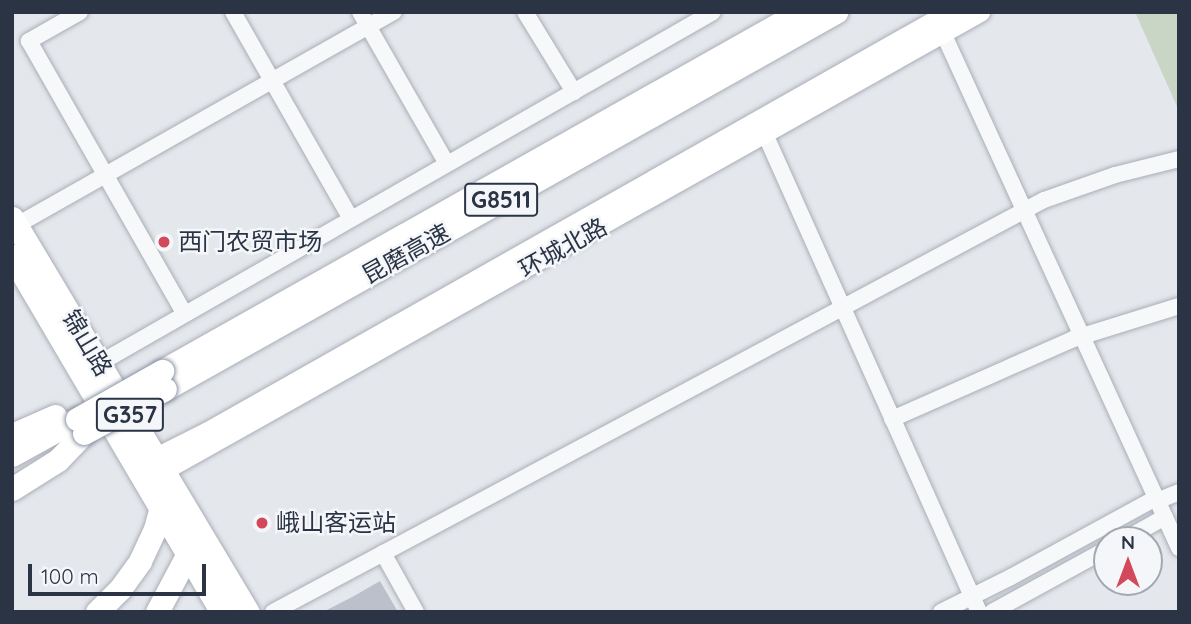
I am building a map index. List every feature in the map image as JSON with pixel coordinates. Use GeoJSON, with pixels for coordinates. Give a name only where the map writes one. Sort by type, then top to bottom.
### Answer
{"type":"FeatureCollection","features":[{"type":"Feature","properties":{"kind":"highway","name":"昆磨高速"},"geometry":{"type":"LineString","coordinates":[[162,375],[238,329],[800,12]]}},
{"type":"Feature","properties":{"kind":"highway","name":"昆磨高速"},"geometry":{"type":"LineString","coordinates":[[12,455],[836,12]]}},
{"type":"Feature","properties":{"kind":"highway","name":"锦山路"},"geometry":{"type":"LineString","coordinates":[[14,222],[90,368],[150,469],[199,528],[248,612]]}},
{"type":"Feature","properties":{"kind":"highway","name":"锦山路"},"geometry":{"type":"LineString","coordinates":[[12,256],[90,368]]}},
{"type":"Feature","properties":{"kind":"highway","name":"昆磨高速"},"geometry":{"type":"LineString","coordinates":[[12,474],[77,420]]}},
{"type":"Feature","properties":{"kind":"highway"},"geometry":{"type":"LineString","coordinates":[[12,435],[77,420]]}},
{"type":"Feature","properties":{"kind":"highway"},"geometry":{"type":"LineString","coordinates":[[12,489],[58,460],[77,420]]}},
{"type":"Feature","properties":{"kind":"highway","name":"锦山路"},"geometry":{"type":"LineString","coordinates":[[150,469],[162,510],[222,612]]}},
{"type":"Feature","properties":{"kind":"highway"},"geometry":{"type":"LineString","coordinates":[[97,612],[135,569],[162,510]]}},
{"type":"Feature","properties":{"kind":"highway"},"geometry":{"type":"LineString","coordinates":[[156,612],[188,556],[199,528]]}},
{"type":"Feature","properties":{"kind":"main road","name":"环城北路"},"geometry":{"type":"LineString","coordinates":[[150,469],[762,126],[941,19],[980,12]]}},
{"type":"Feature","properties":{"kind":"street"},"geometry":{"type":"LineString","coordinates":[[80,12],[29,41],[185,314]]}},
{"type":"Feature","properties":{"kind":"street"},"geometry":{"type":"LineString","coordinates":[[233,12],[351,219]]}},
{"type":"Feature","properties":{"kind":"street"},"geometry":{"type":"LineString","coordinates":[[360,12],[447,164]]}},
{"type":"Feature","properties":{"kind":"street"},"geometry":{"type":"LineString","coordinates":[[14,222],[105,175],[394,12]]}},
{"type":"Feature","properties":{"kind":"street"},"geometry":{"type":"LineString","coordinates":[[525,12],[574,92]]}},
{"type":"Feature","properties":{"kind":"street"},"geometry":{"type":"LineString","coordinates":[[90,368],[713,12]]}},
{"type":"Feature","properties":{"kind":"street"},"geometry":{"type":"LineString","coordinates":[[941,19],[1025,211],[1179,548]]}},
{"type":"Feature","properties":{"kind":"street"},"geometry":{"type":"LineString","coordinates":[[762,126],[976,605]]}},
{"type":"Feature","properties":{"kind":"street"},"geometry":{"type":"LineString","coordinates":[[273,612],[842,306],[1025,211],[1091,183],[1179,159]]}},
{"type":"Feature","properties":{"kind":"street"},"geometry":{"type":"LineString","coordinates":[[892,419],[1082,336],[1179,306]]}},
{"type":"Feature","properties":{"kind":"street"},"geometry":{"type":"LineString","coordinates":[[941,612],[976,605],[1157,500],[1179,492]]}},
{"type":"Feature","properties":{"kind":"street"},"geometry":{"type":"LineString","coordinates":[[1149,526],[1165,517]]}},
{"type":"Feature","properties":{"kind":"street"},"geometry":{"type":"LineString","coordinates":[[383,553],[416,612]]}},
{"type":"Feature","properties":{"kind":"street"},"geometry":{"type":"LineString","coordinates":[[992,612],[1093,557]]}},
{"type":"Feature","properties":{"kind":"green space"},"geometry":{"type":"Polygon","coordinates":[[[1135,12],[1179,12],[1179,111],[1135,12]]]}},
{"type":"Feature","properties":{"kind":"building"},"geometry":{"type":"Polygon","coordinates":[[[380,581],[398,612],[323,612],[354,596],[380,581]]]}},
{"type":"Feature","properties":{"kind":"place","name":"西门农贸市场"},"geometry":{"type":"Point","coordinates":[164,242]}},
{"type":"Feature","properties":{"kind":"place","name":"峨山客运站"},"geometry":{"type":"Point","coordinates":[262,523]}}]}
